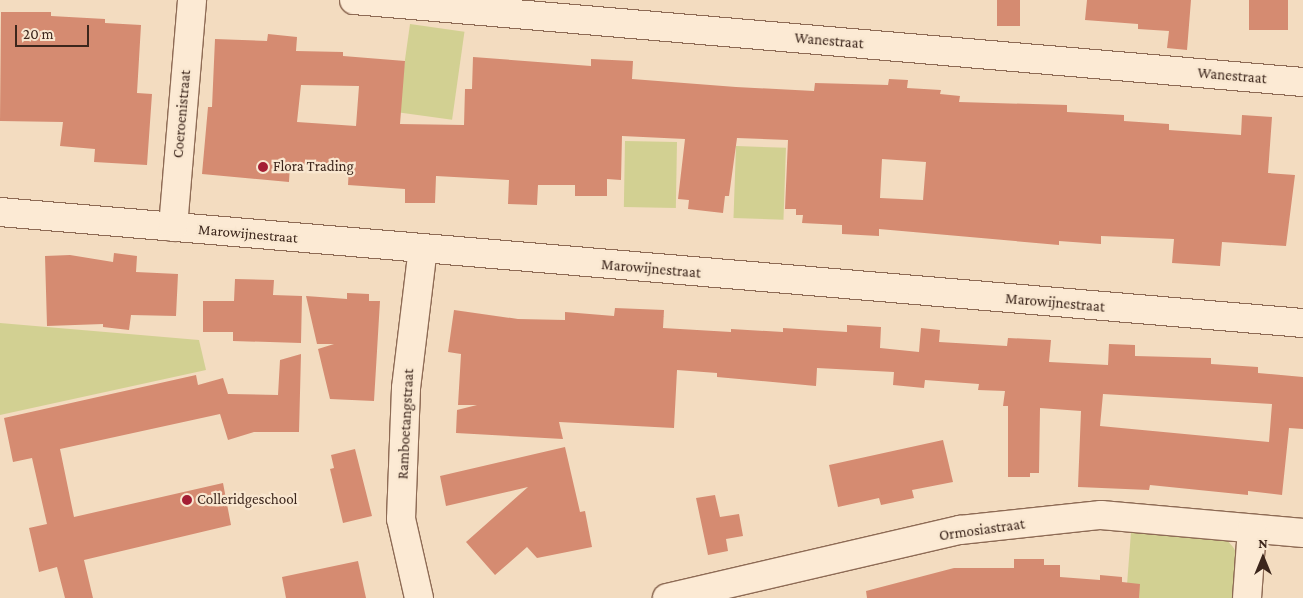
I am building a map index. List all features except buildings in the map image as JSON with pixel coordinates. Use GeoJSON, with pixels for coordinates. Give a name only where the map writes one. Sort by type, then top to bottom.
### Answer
{"type":"FeatureCollection","features":[{"type":"Feature","properties":{"kind":"street","name":"Coeroenistraat"},"geometry":{"type":"LineString","coordinates":[[173,227],[192,0]]}},
{"type":"Feature","properties":{"kind":"street","name":"Wanestraat"},"geometry":{"type":"LineString","coordinates":[[354,0],[1303,82]]}},
{"type":"Feature","properties":{"kind":"street","name":"Marowijnestraat"},"geometry":{"type":"LineString","coordinates":[[0,212],[1303,323]]}},
{"type":"Feature","properties":{"kind":"street","name":"Ramboetangstraat"},"geometry":{"type":"LineString","coordinates":[[419,598],[401,520],[406,388],[423,248]]}},
{"type":"Feature","properties":{"kind":"street","name":"Ormosiastraat"},"geometry":{"type":"LineString","coordinates":[[667,598],[970,529],[1101,515],[1303,533]]}},
{"type":"Feature","properties":{"kind":"street"},"geometry":{"type":"LineString","coordinates":[[1247,598],[1252,529]]}},
{"type":"Feature","properties":{"kind":"shaded area"},"geometry":{"type":"Polygon","coordinates":[[[410,24],[464,32],[452,120],[398,112],[410,24]]]}},
{"type":"Feature","properties":{"kind":"shaded area"},"geometry":{"type":"Polygon","coordinates":[[[625,141],[677,142],[676,208],[624,207],[625,141]]]}},
{"type":"Feature","properties":{"kind":"shaded area"},"geometry":{"type":"Polygon","coordinates":[[[736,146],[786,148],[783,220],[733,218],[736,146]]]}},
{"type":"Feature","properties":{"kind":"shaded area"},"geometry":{"type":"Polygon","coordinates":[[[0,323],[199,340],[206,370],[0,415],[0,323]]]}},
{"type":"Feature","properties":{"kind":"shaded area"},"geometry":{"type":"Polygon","coordinates":[[[1185,531],[1226,539],[1233,547],[1239,557],[1236,598],[1126,598],[1131,532],[1185,531]]]}},
{"type":"Feature","properties":{"kind":"place","name":"Flora Trading"},"geometry":{"type":"Point","coordinates":[263,167]}},
{"type":"Feature","properties":{"kind":"place","name":"Colleridgeschool"},"geometry":{"type":"Point","coordinates":[187,500]}}]}
